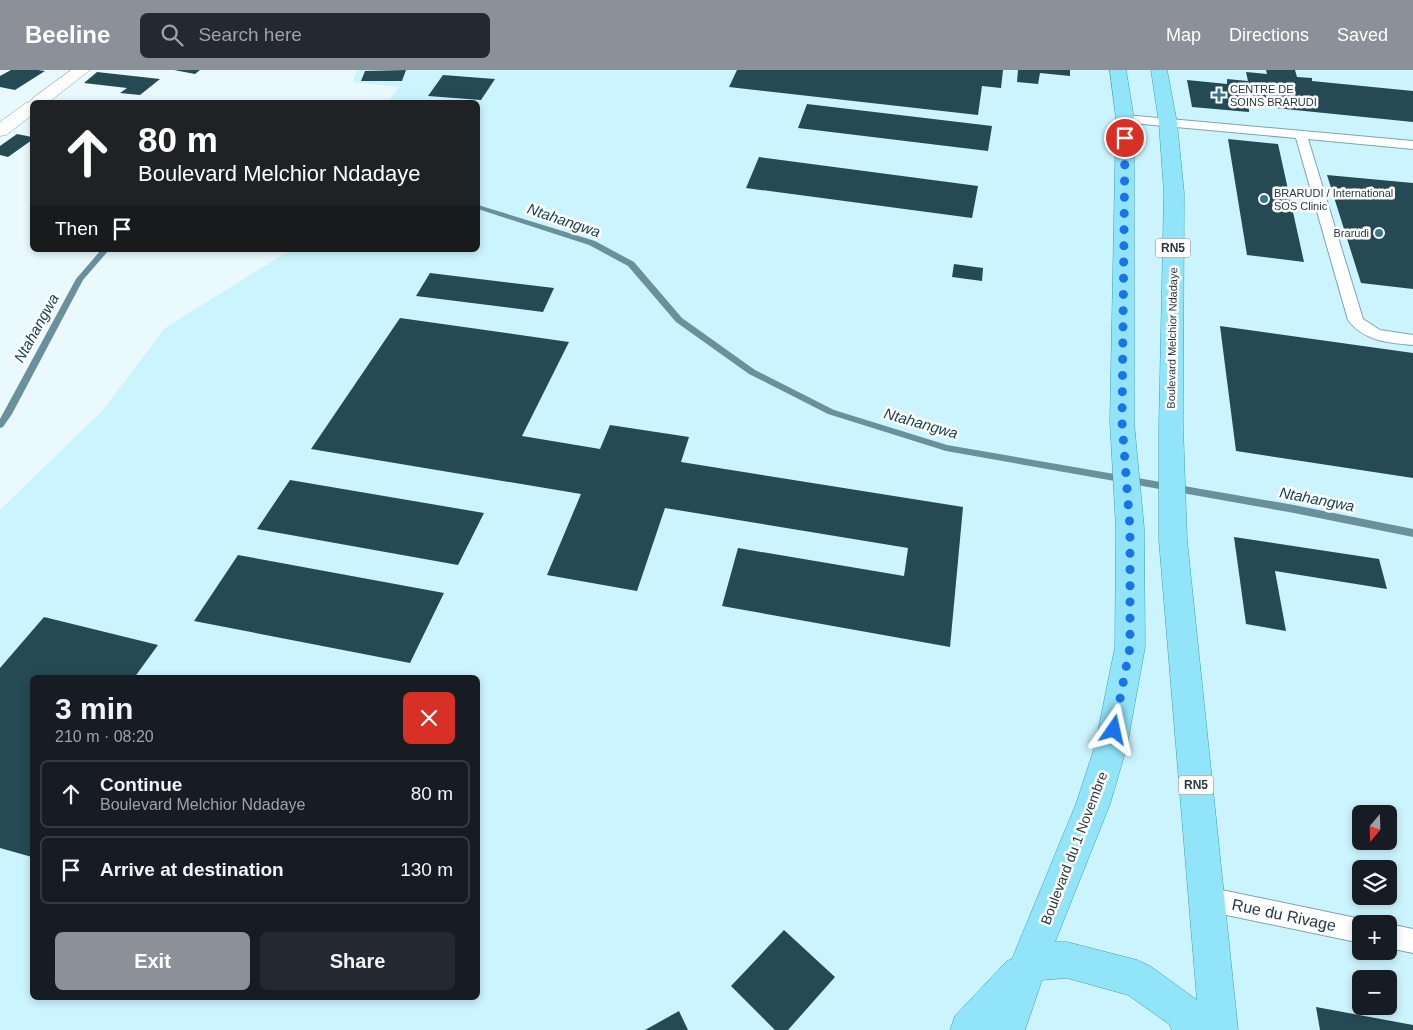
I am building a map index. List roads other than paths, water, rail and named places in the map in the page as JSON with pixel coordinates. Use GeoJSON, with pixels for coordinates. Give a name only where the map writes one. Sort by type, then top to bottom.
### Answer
{"type":"FeatureCollection","features":[{"type":"Feature","properties":{"kind":"main road"},"geometry":{"type":"LineString","coordinates":[[1118,70],[1125,120]]}},
{"type":"Feature","properties":{"kind":"main road","name":"Boulevard Melchior Ndadaye"},"geometry":{"type":"LineString","coordinates":[[1159,70],[1168,123],[1174,193],[1171,426],[1173,540],[1207,899]]}},
{"type":"Feature","properties":{"kind":"main road","name":"Boulevard du 1 Novembre"},"geometry":{"type":"LineString","coordinates":[[1006,1030],[1029,963],[1094,804],[1111,746],[1130,647],[1130,528],[1122,422],[1125,120]]}},
{"type":"Feature","properties":{"kind":"main road","name":"RN5"},"geometry":{"type":"LineString","coordinates":[[1207,899],[1219,1030]]}},
{"type":"Feature","properties":{"kind":"main road"},"geometry":{"type":"LineString","coordinates":[[969,1030],[1029,963],[1067,960],[1137,979],[1182,1011],[1195,1030]]}},
{"type":"Feature","properties":{"kind":"street"},"geometry":{"type":"LineString","coordinates":[[42,100],[82,70]]}},
{"type":"Feature","properties":{"kind":"street"},"geometry":{"type":"LineString","coordinates":[[0,131],[30,108]]}},
{"type":"Feature","properties":{"kind":"lane"},"geometry":{"type":"LineString","coordinates":[[1125,120],[1413,145]]}},
{"type":"Feature","properties":{"kind":"lane"},"geometry":{"type":"LineString","coordinates":[[1301,134],[1356,320],[1367,330],[1387,337],[1413,340]]}},
{"type":"Feature","properties":{"kind":"lane","name":"Rue du Rivage"},"geometry":{"type":"LineString","coordinates":[[1207,899],[1352,929]]}},
{"type":"Feature","properties":{"kind":"lane"},"geometry":{"type":"LineString","coordinates":[[1397,938],[1413,941]]}},
{"type":"Feature","properties":{"kind":"waterway","name":"Ntahangwa"},"geometry":{"type":"LineString","coordinates":[[480,208],[592,243],[631,264],[679,320],[752,372],[831,412],[946,448],[1294,509],[1413,533]]}},
{"type":"Feature","properties":{"kind":"waterway","name":"Ntahangwa"},"geometry":{"type":"LineString","coordinates":[[0,425],[8,414],[80,279],[103,252]]}},
{"type":"Feature","properties":{"kind":"place","name":"CENTRE DE SOINS BRARUDI"},"geometry":{"type":"Point","coordinates":[1219,95]}},
{"type":"Feature","properties":{"kind":"place","name":"BRARUDI / International SOS Clinic"},"geometry":{"type":"Point","coordinates":[1264,199]}},
{"type":"Feature","properties":{"kind":"place","name":"Brarudi"},"geometry":{"type":"Point","coordinates":[1379,233]}}]}
